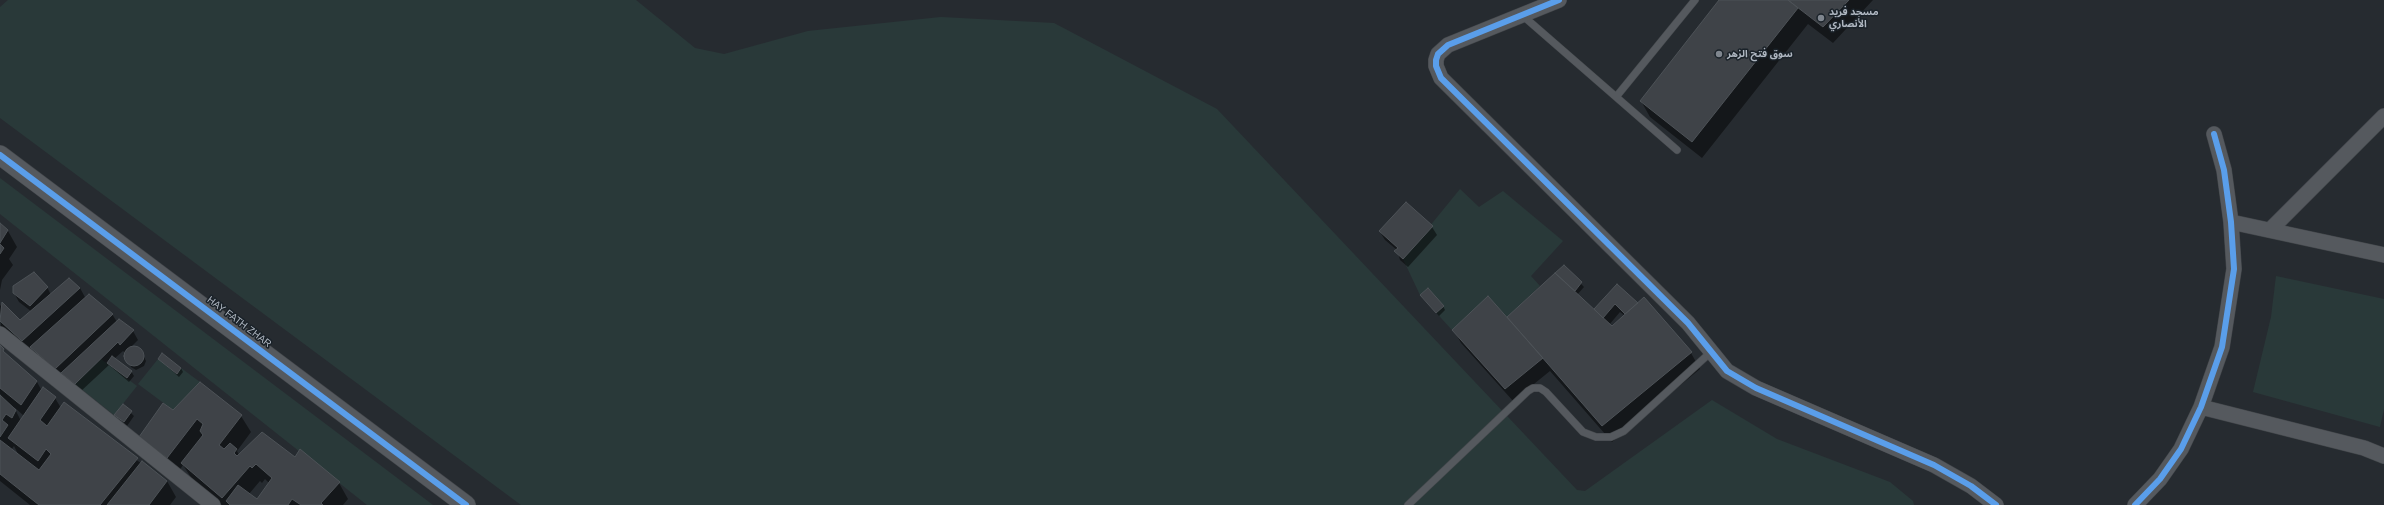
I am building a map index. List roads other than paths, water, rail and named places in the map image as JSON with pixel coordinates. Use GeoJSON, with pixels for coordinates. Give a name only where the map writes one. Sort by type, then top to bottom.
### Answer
{"type":"FeatureCollection","features":[{"type":"Feature","properties":{"kind":"street"},"geometry":{"type":"LineString","coordinates":[[1560,0],[1448,45],[1442,49],[1436,60],[1436,66],[1441,78],[1688,323],[1727,371],[1741,381],[1934,465],[1971,486],[1996,505]]}},
{"type":"Feature","properties":{"kind":"street"},"geometry":{"type":"LineString","coordinates":[[2270,230],[2384,116]]}},
{"type":"Feature","properties":{"kind":"street"},"geometry":{"type":"LineString","coordinates":[[2135,505],[2160,479],[2181,449],[2201,407],[2222,347],[2234,269],[2231,222],[2224,170],[2214,134]]}},
{"type":"Feature","properties":{"kind":"street","name":"HAY FATH ZHAR"},"geometry":{"type":"LineString","coordinates":[[0,154],[466,505]]}},
{"type":"Feature","properties":{"kind":"street"},"geometry":{"type":"LineString","coordinates":[[2231,222],[2384,255]]}},
{"type":"Feature","properties":{"kind":"street"},"geometry":{"type":"LineString","coordinates":[[0,334],[213,505]]}},
{"type":"Feature","properties":{"kind":"street"},"geometry":{"type":"LineString","coordinates":[[2201,407],[2364,448],[2384,456]]}},
{"type":"Feature","properties":{"kind":"lane"},"geometry":{"type":"LineString","coordinates":[[1616,97],[1695,0]]}},
{"type":"Feature","properties":{"kind":"lane"},"geometry":{"type":"LineString","coordinates":[[1522,15],[1677,150]]}},
{"type":"Feature","properties":{"kind":"lane"},"geometry":{"type":"LineString","coordinates":[[1408,505],[1528,391],[1533,388],[1540,388],[1546,392],[1583,432],[1596,438],[1611,437],[1624,431],[1711,352]]}},
{"type":"Feature","properties":{"kind":"place","name":"مسجد فريد الأنصاري"},"geometry":{"type":"Point","coordinates":[1821,18]}},
{"type":"Feature","properties":{"kind":"place","name":"سوق فتح الزهر"},"geometry":{"type":"Point","coordinates":[1719,54]}}]}
